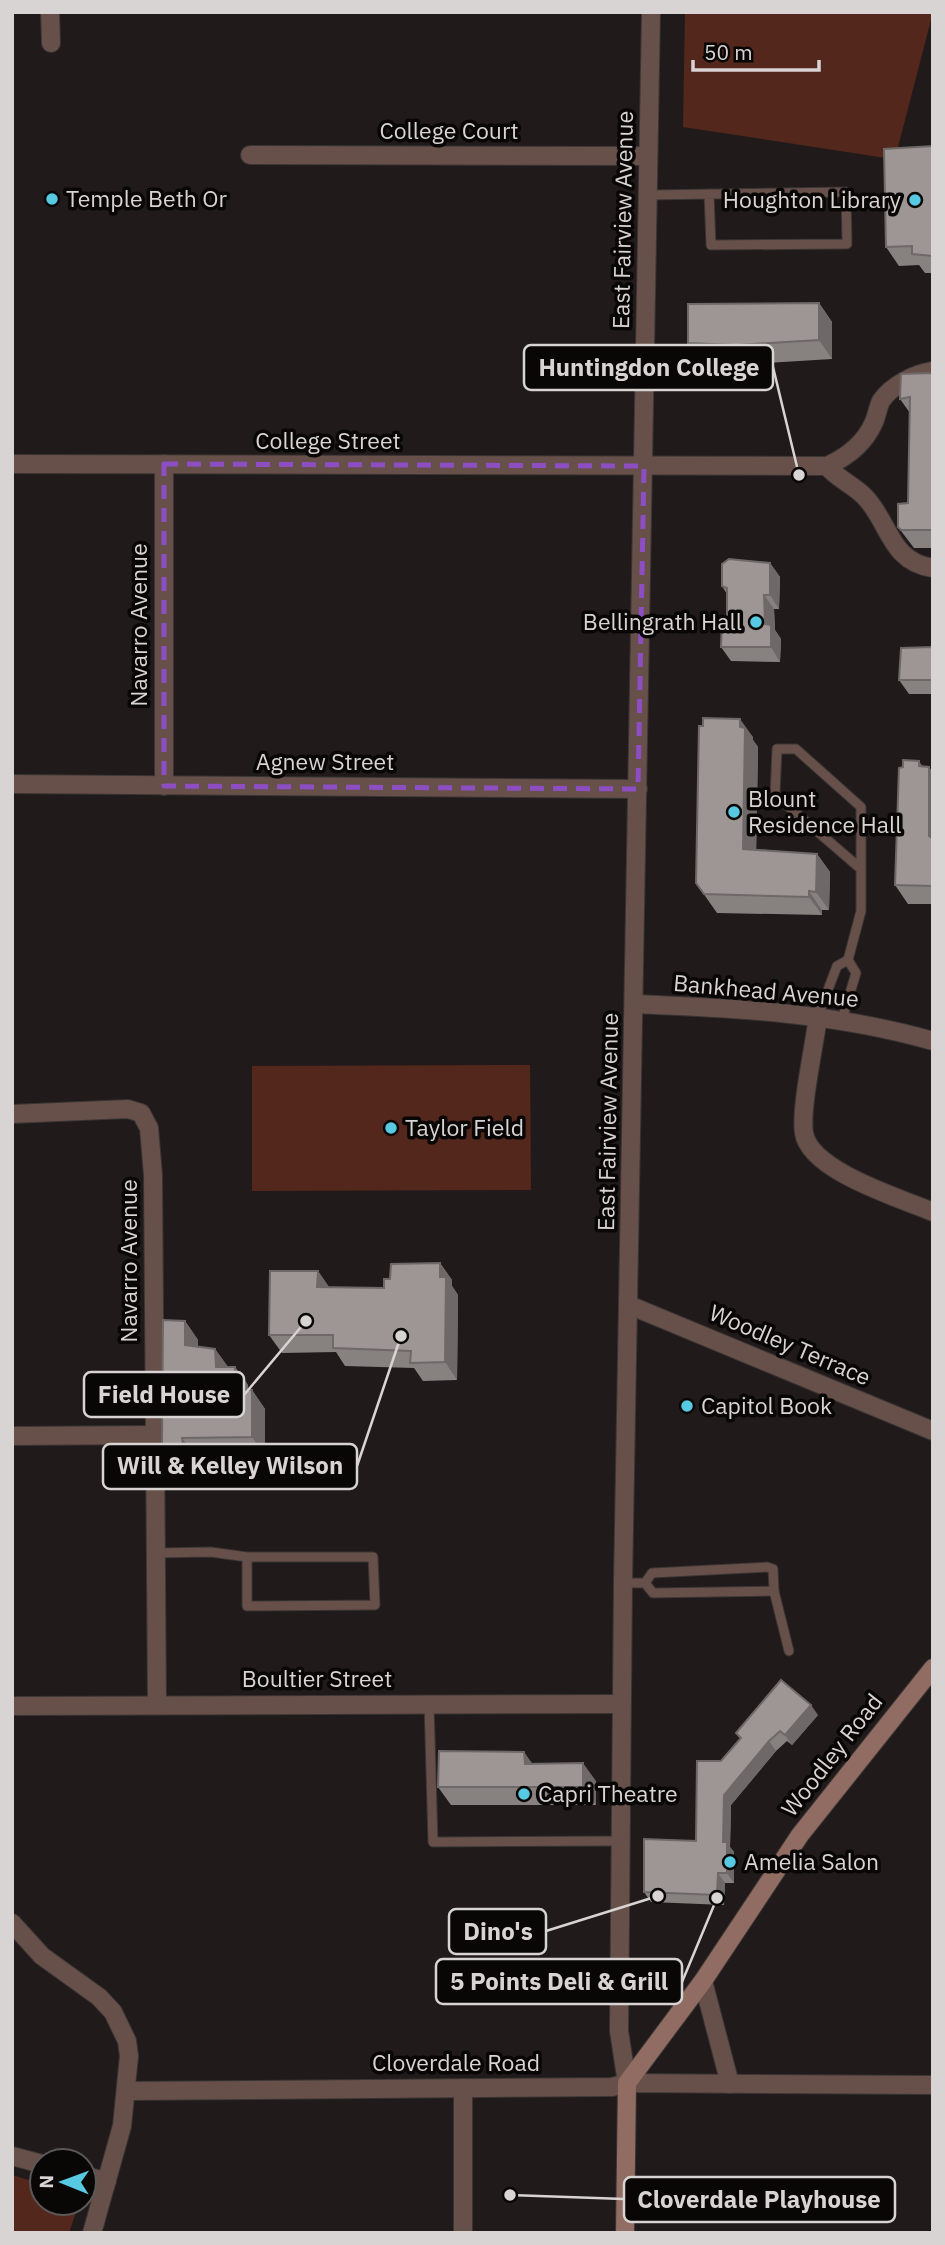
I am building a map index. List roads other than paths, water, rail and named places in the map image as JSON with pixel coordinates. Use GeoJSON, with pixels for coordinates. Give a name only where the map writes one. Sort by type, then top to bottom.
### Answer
{"type":"FeatureCollection","features":[{"type":"Feature","properties":{"kind":"main road","name":"Woodley Road"},"geometry":{"type":"LineString","coordinates":[[626,2083],[703,1981],[800,1835],[933,1668]]}},
{"type":"Feature","properties":{"kind":"main road","name":"East Fairview Avenue"},"geometry":{"type":"LineString","coordinates":[[625,2233],[626,2083]]}},
{"type":"Feature","properties":{"kind":"street"},"geometry":{"type":"LineString","coordinates":[[50,12],[51,43]]}},
{"type":"Feature","properties":{"kind":"street","name":"East Fairview Avenue"},"geometry":{"type":"LineString","coordinates":[[626,2083],[619,2031],[621,1704],[651,12]]}},
{"type":"Feature","properties":{"kind":"street","name":"College Court"},"geometry":{"type":"LineString","coordinates":[[250,155],[648,156]]}},
{"type":"Feature","properties":{"kind":"street"},"geometry":{"type":"LineString","coordinates":[[933,371],[909,379],[894,388],[880,402],[873,425],[859,445],[827,466],[848,481],[874,507],[897,550],[920,565],[933,568]]}},
{"type":"Feature","properties":{"kind":"street","name":"College Street"},"geometry":{"type":"LineString","coordinates":[[12,464],[827,466]]}},
{"type":"Feature","properties":{"kind":"street","name":"Navarro Avenue"},"geometry":{"type":"LineString","coordinates":[[163,464],[164,786]]}},
{"type":"Feature","properties":{"kind":"street","name":"Agnew Street"},"geometry":{"type":"LineString","coordinates":[[12,785],[638,789]]}},
{"type":"Feature","properties":{"kind":"street","name":"Bankhead Avenue"},"geometry":{"type":"LineString","coordinates":[[634,1004],[745,1008],[818,1016],[933,1041]]}},
{"type":"Feature","properties":{"kind":"street"},"geometry":{"type":"LineString","coordinates":[[818,1016],[804,1125],[808,1147],[840,1172],[933,1212]]}},
{"type":"Feature","properties":{"kind":"street","name":"Navarro Avenue"},"geometry":{"type":"LineString","coordinates":[[12,1114],[128,1109],[141,1113],[149,1128],[153,1175],[153,1553],[157,1705]]}},
{"type":"Feature","properties":{"kind":"street","name":"Woodley Terrace"},"geometry":{"type":"LineString","coordinates":[[629,1305],[933,1431]]}},
{"type":"Feature","properties":{"kind":"street"},"geometry":{"type":"LineString","coordinates":[[12,1436],[154,1435]]}},
{"type":"Feature","properties":{"kind":"street","name":"Boultier Street"},"geometry":{"type":"LineString","coordinates":[[12,1706],[621,1704]]}},
{"type":"Feature","properties":{"kind":"street"},"geometry":{"type":"LineString","coordinates":[[12,1923],[42,1956],[93,1991],[113,2012],[127,2041],[129,2056],[122,2126],[92,2233]]}},
{"type":"Feature","properties":{"kind":"street"},"geometry":{"type":"LineString","coordinates":[[703,1981],[730,2084]]}},
{"type":"Feature","properties":{"kind":"street","name":"Cloverdale Road"},"geometry":{"type":"LineString","coordinates":[[126,2091],[612,2087],[626,2083],[933,2085]]}},
{"type":"Feature","properties":{"kind":"street"},"geometry":{"type":"LineString","coordinates":[[463,2088],[463,2233]]}},
{"type":"Feature","properties":{"kind":"street"},"geometry":{"type":"LineString","coordinates":[[98,2179],[107,2181]]}},
{"type":"Feature","properties":{"kind":"lane"},"geometry":{"type":"LineString","coordinates":[[648,195],[709,194],[846,192],[846,244],[711,245],[709,194]]}},
{"type":"Feature","properties":{"kind":"lane"},"geometry":{"type":"LineString","coordinates":[[842,1020],[856,973],[848,960],[861,911],[861,869],[861,807],[796,749],[777,749],[775,795],[861,869]]}},
{"type":"Feature","properties":{"kind":"lane"},"geometry":{"type":"LineString","coordinates":[[818,1016],[837,966],[848,960]]}},
{"type":"Feature","properties":{"kind":"lane"},"geometry":{"type":"LineString","coordinates":[[153,1553],[211,1552],[247,1558],[373,1557],[375,1605],[247,1606],[247,1558]]}},
{"type":"Feature","properties":{"kind":"lane"},"geometry":{"type":"LineString","coordinates":[[645,1583],[652,1573],[767,1566],[773,1569],[774,1591],[789,1651]]}},
{"type":"Feature","properties":{"kind":"lane"},"geometry":{"type":"LineString","coordinates":[[623,1583],[645,1583]]}},
{"type":"Feature","properties":{"kind":"lane"},"geometry":{"type":"LineString","coordinates":[[645,1583],[653,1593],[774,1591]]}},
{"type":"Feature","properties":{"kind":"lane"},"geometry":{"type":"LineString","coordinates":[[429,1703],[433,1842],[620,1841]]}},
{"type":"Feature","properties":{"kind":"place","name":"Temple Beth Or"},"geometry":{"type":"Point","coordinates":[52,199]}},
{"type":"Feature","properties":{"kind":"place","name":"Houghton Library"},"geometry":{"type":"Point","coordinates":[915,200]}},
{"type":"Feature","properties":{"kind":"place","name":"Huntingdon College"},"geometry":{"type":"Point","coordinates":[799,475]}},
{"type":"Feature","properties":{"kind":"place","name":"Bellingrath Hall"},"geometry":{"type":"Point","coordinates":[756,622]}},
{"type":"Feature","properties":{"kind":"place","name":"Blount Residence Hall"},"geometry":{"type":"Point","coordinates":[734,812]}},
{"type":"Feature","properties":{"kind":"place","name":"Taylor Field"},"geometry":{"type":"Point","coordinates":[391,1128]}},
{"type":"Feature","properties":{"kind":"place","name":"Field House"},"geometry":{"type":"Point","coordinates":[306,1321]}},
{"type":"Feature","properties":{"kind":"place","name":"Will & Kelley Wilson"},"geometry":{"type":"Point","coordinates":[401,1336]}},
{"type":"Feature","properties":{"kind":"place","name":"Capitol Book"},"geometry":{"type":"Point","coordinates":[687,1406]}},
{"type":"Feature","properties":{"kind":"place","name":"Capri Theatre"},"geometry":{"type":"Point","coordinates":[524,1794]}},
{"type":"Feature","properties":{"kind":"place","name":"Amelia Salon"},"geometry":{"type":"Point","coordinates":[730,1862]}},
{"type":"Feature","properties":{"kind":"place","name":"Dino's"},"geometry":{"type":"Point","coordinates":[658,1896]}},
{"type":"Feature","properties":{"kind":"place","name":"5 Points Deli & Grill"},"geometry":{"type":"Point","coordinates":[717,1898]}},
{"type":"Feature","properties":{"kind":"place","name":"Cloverdale Playhouse"},"geometry":{"type":"Point","coordinates":[510,2195]}}]}
